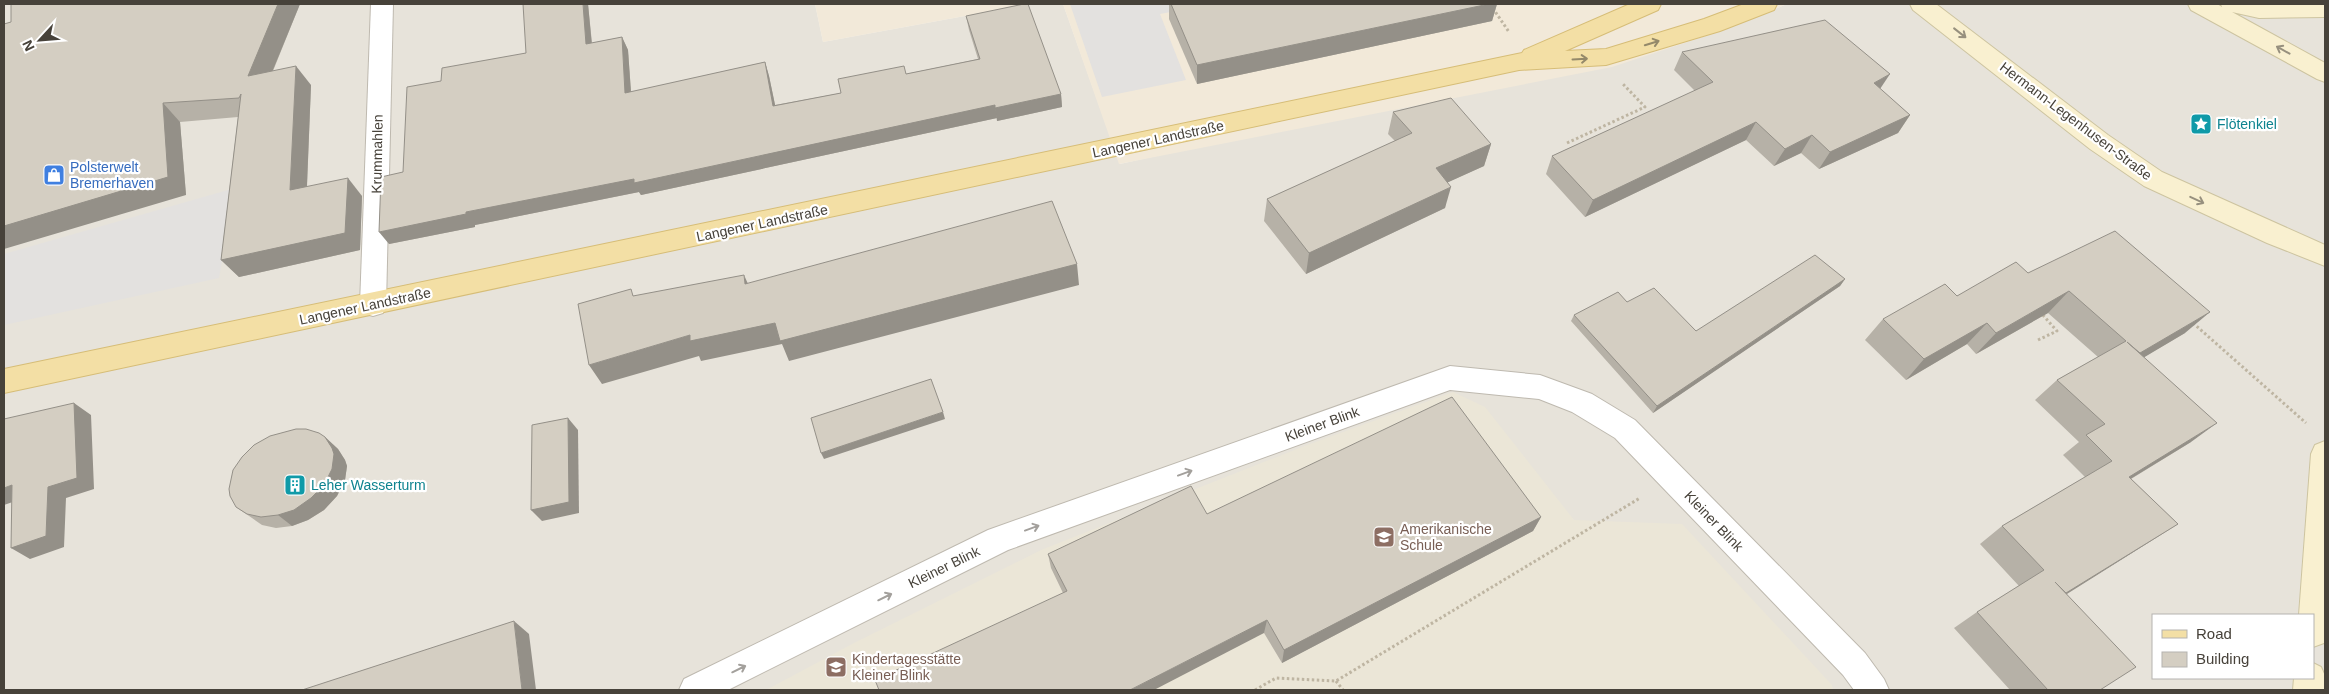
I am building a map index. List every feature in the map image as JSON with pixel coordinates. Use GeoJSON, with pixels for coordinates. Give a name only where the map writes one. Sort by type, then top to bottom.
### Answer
{"type":"FeatureCollection","features":[{"type":"Feature","properties":{"kind":"main road","name":"Langener Landstraße"},"geometry":{"type":"LineString","coordinates":[[1519,62],[1650,4]]}},
{"type":"Feature","properties":{"kind":"main road","name":"Langener Landstraße"},"geometry":{"type":"LineString","coordinates":[[4,381],[374,305],[1519,62],[1606,57],[1712,25],[1766,4]]}},
{"type":"Feature","properties":{"kind":"street","name":"Krummahlen"},"geometry":{"type":"LineString","coordinates":[[374,305],[382,4]]}},
{"type":"Feature","properties":{"kind":"street","name":"Hermann-Legenhusen-Straße"},"geometry":{"type":"LineString","coordinates":[[1921,4],[2099,142],[2153,179],[2276,236],[2325,256]]}},
{"type":"Feature","properties":{"kind":"street"},"geometry":{"type":"LineString","coordinates":[[2199,4],[2325,74]]}},
{"type":"Feature","properties":{"kind":"street"},"geometry":{"type":"LineString","coordinates":[[2232,4],[2259,10],[2325,9]]}},
{"type":"Feature","properties":{"kind":"street","name":"Kleiner Blink"},"geometry":{"type":"LineString","coordinates":[[695,690],[999,540],[1450,378],[1540,386],[1582,403],[1625,429],[1854,664],[1873,690]]}},
{"type":"Feature","properties":{"kind":"street"},"geometry":{"type":"LineString","coordinates":[[2314,617],[2325,454]]}},
{"type":"Feature","properties":{"kind":"path"},"geometry":{"type":"LineString","coordinates":[[1567,143],[1645,107],[1598,58]]}},
{"type":"Feature","properties":{"kind":"path"},"geometry":{"type":"LineString","coordinates":[[2038,340],[2057,330],[2039,311]]}},
{"type":"Feature","properties":{"kind":"path"},"geometry":{"type":"LineString","coordinates":[[2191,321],[2310,427]]}},
{"type":"Feature","properties":{"kind":"path"},"geometry":{"type":"LineString","coordinates":[[1254,690],[1276,678],[1336,680],[1672,478]]}},
{"type":"Feature","properties":{"kind":"path"},"geometry":{"type":"LineString","coordinates":[[1336,680],[1343,690]]}},
{"type":"Feature","properties":{"kind":"shaded area"},"geometry":{"type":"Polygon","coordinates":[[[4,4],[815,4],[823,42],[1030,4],[1063,4],[1120,164],[1721,31],[1787,4],[2325,4],[2325,690],[4,690],[4,4]]]}},
{"type":"Feature","properties":{"kind":"shaded area"},"geometry":{"type":"Polygon","coordinates":[[[815,4],[1030,4],[823,42],[815,4]]]}},
{"type":"Feature","properties":{"kind":"shaded area"},"geometry":{"type":"Polygon","coordinates":[[[1063,4],[1787,4],[1721,31],[1612,67],[1119,164],[1063,4]]]}},
{"type":"Feature","properties":{"kind":"shaded area"},"geometry":{"type":"Polygon","coordinates":[[[1070,4],[1213,4],[1160,14],[1186,80],[1102,97],[1070,4]]]}},
{"type":"Feature","properties":{"kind":"shaded area"},"geometry":{"type":"Polygon","coordinates":[[[235,188],[219,278],[4,325],[4,254],[235,188]]]}},
{"type":"Feature","properties":{"kind":"shaded area","name":"Amerikanische Schule"},"geometry":{"type":"Polygon","coordinates":[[[1453,392],[1485,407],[1574,520],[1682,524],[1832,685],[1833,690],[766,690],[854,643],[1041,550],[1302,447],[1453,392]]]}},
{"type":"Feature","properties":{"kind":"building"},"geometry":{"type":"Polygon","coordinates":[[[11,4],[278,4],[248,76],[296,66],[290,190],[348,178],[345,233],[221,260],[241,94],[239,98],[163,103],[168,177],[4,226],[4,24],[11,22],[11,4]]]}},
{"type":"Feature","properties":{"kind":"building"},"geometry":{"type":"Polygon","coordinates":[[[523,4],[583,4],[586,44],[622,37],[625,93],[765,62],[773,106],[841,93],[838,79],[904,66],[906,74],[980,59],[966,16],[1028,4],[1061,94],[995,108],[995,105],[634,183],[634,179],[466,212],[466,214],[379,232],[381,177],[403,172],[407,87],[441,81],[442,68],[526,53],[523,4]]]}},
{"type":"Feature","properties":{"kind":"building"},"geometry":{"type":"Polygon","coordinates":[[[1171,4],[1489,4],[1197,65],[1171,4]]]}},
{"type":"Feature","properties":{"kind":"building"},"geometry":{"type":"Polygon","coordinates":[[[1825,20],[1890,74],[1874,83],[1910,115],[1830,152],[1812,135],[1785,149],[1756,122],[1593,200],[1552,156],[1713,82],[1682,52],[1825,20]]]}},
{"type":"Feature","properties":{"kind":"building"},"geometry":{"type":"Polygon","coordinates":[[[1451,98],[1491,144],[1436,168],[1451,187],[1309,253],[1267,199],[1412,133],[1393,112],[1451,98]]]}},
{"type":"Feature","properties":{"kind":"building"},"geometry":{"type":"Polygon","coordinates":[[[1052,201],[1077,264],[780,341],[775,323],[690,341],[690,335],[589,365],[578,304],[631,289],[633,296],[744,275],[745,284],[1052,201]]]}},
{"type":"Feature","properties":{"kind":"building"},"geometry":{"type":"Polygon","coordinates":[[[2115,231],[2210,312],[2140,353],[2127,342],[2217,423],[2129,477],[2178,524],[2066,593],[2055,582],[2136,667],[2100,690],[2048,690],[1977,612],[2044,570],[2002,526],[2112,461],[2086,435],[2105,424],[2057,380],[2126,341],[2069,291],[1996,333],[1987,323],[1924,359],[1883,319],[1945,284],[1957,296],[2016,262],[2028,273],[2115,231]]]}},
{"type":"Feature","properties":{"kind":"building"},"geometry":{"type":"Polygon","coordinates":[[[1815,255],[1845,279],[1657,406],[1574,315],[1618,292],[1627,302],[1654,288],[1696,331],[1815,255]]]}},
{"type":"Feature","properties":{"kind":"building"},"geometry":{"type":"Polygon","coordinates":[[[931,379],[943,412],[821,453],[811,418],[931,379]]]}},
{"type":"Feature","properties":{"kind":"building"},"geometry":{"type":"Polygon","coordinates":[[[1452,397],[1541,517],[1284,650],[1267,620],[1130,690],[879,690],[875,680],[1067,591],[1048,554],[1191,486],[1207,514],[1452,397]]]}},
{"type":"Feature","properties":{"kind":"building"},"geometry":{"type":"Polygon","coordinates":[[[74,403],[77,478],[48,487],[46,536],[11,548],[12,485],[4,488],[4,419],[74,403]]]}},
{"type":"Feature","properties":{"kind":"building"},"geometry":{"type":"Polygon","coordinates":[[[568,418],[569,502],[531,510],[532,425],[568,418]]]}},
{"type":"Feature","properties":{"kind":"building","name":"Leher Wasserturm"},"geometry":{"type":"Polygon","coordinates":[[[296,429],[306,429],[319,433],[325,437],[332,448],[334,454],[332,469],[324,485],[311,498],[294,510],[278,515],[261,517],[247,514],[236,507],[230,496],[229,489],[233,470],[242,457],[254,445],[270,436],[296,429]]]}},
{"type":"Feature","properties":{"kind":"building"},"geometry":{"type":"Polygon","coordinates":[[[514,621],[522,690],[302,690],[514,621]]]}},
{"type":"Feature","properties":{"kind":"place","name":"Flötenkiel"},"geometry":{"type":"Point","coordinates":[2201,124]}},
{"type":"Feature","properties":{"kind":"place","name":"Polsterwelt Bremerhaven"},"geometry":{"type":"Point","coordinates":[54,175]}},
{"type":"Feature","properties":{"kind":"place","name":"Leher Wasserturm"},"geometry":{"type":"Point","coordinates":[295,485]}},
{"type":"Feature","properties":{"kind":"place","name":"Amerikanische Schule"},"geometry":{"type":"Point","coordinates":[1384,537]}},
{"type":"Feature","properties":{"kind":"place","name":"Kindertagesstätte Kleiner Blink"},"geometry":{"type":"Point","coordinates":[836,667]}}]}
